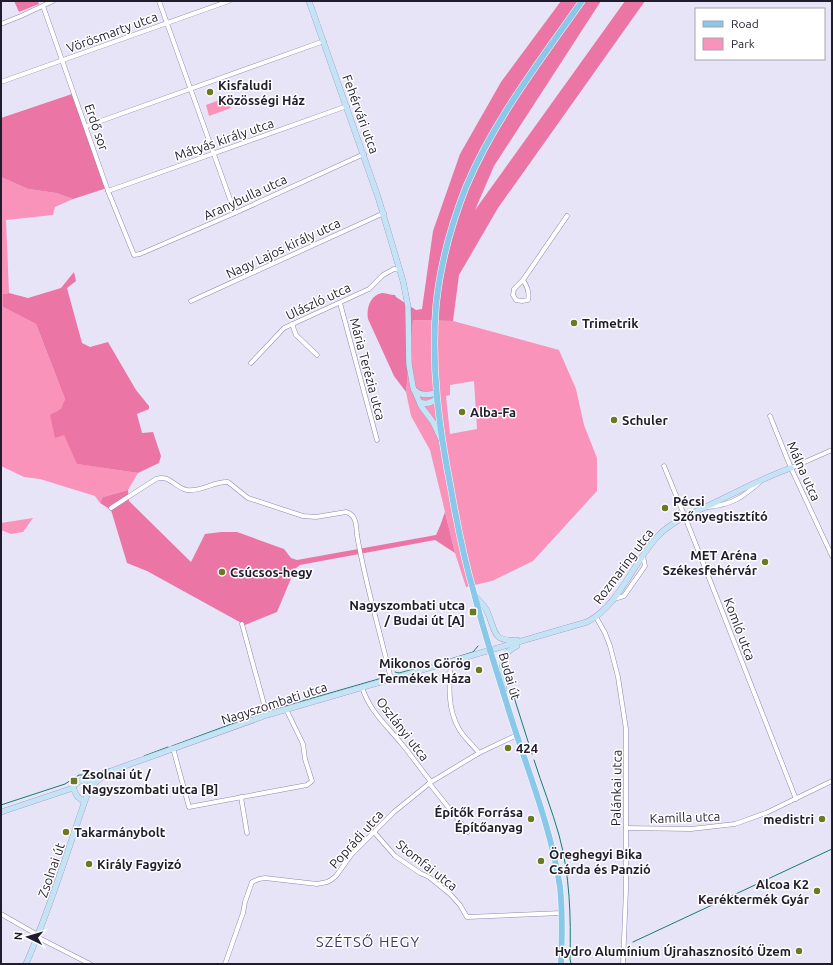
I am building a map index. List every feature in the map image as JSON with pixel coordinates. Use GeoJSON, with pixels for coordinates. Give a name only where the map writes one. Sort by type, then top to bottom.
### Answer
{"type":"FeatureCollection","features":[{"type":"Feature","properties":{"kind":"main road","name":"Budai út"},"geometry":{"type":"LineString","coordinates":[[561,964],[562,913],[559,884],[552,846],[474,595],[454,508],[443,443],[436,396],[435,346],[436,305],[445,253],[460,205],[474,170],[495,130],[531,73],[582,1]]}},
{"type":"Feature","properties":{"kind":"street"},"geometry":{"type":"LineString","coordinates":[[1,24],[53,1]]}},
{"type":"Feature","properties":{"kind":"street"},"geometry":{"type":"LineString","coordinates":[[159,1],[234,213]]}},
{"type":"Feature","properties":{"kind":"street","name":"Vörösmarty utca"},"geometry":{"type":"LineString","coordinates":[[1,82],[229,1]]}},
{"type":"Feature","properties":{"kind":"street","name":"Fehérvári utca"},"geometry":{"type":"LineString","coordinates":[[309,1],[384,213],[400,270],[408,306],[409,364],[414,390],[433,422],[443,443]]}},
{"type":"Feature","properties":{"kind":"street","name":"Erdő sor"},"geometry":{"type":"LineString","coordinates":[[43,6],[87,126],[108,190],[134,255]]}},
{"type":"Feature","properties":{"kind":"street"},"geometry":{"type":"LineString","coordinates":[[87,126],[324,41]]}},
{"type":"Feature","properties":{"kind":"street","name":"Mátyás király utca"},"geometry":{"type":"LineString","coordinates":[[108,190],[347,106]]}},
{"type":"Feature","properties":{"kind":"street","name":"Aranybulla utca"},"geometry":{"type":"LineString","coordinates":[[134,255],[140,254],[234,213],[364,154]]}},
{"type":"Feature","properties":{"kind":"street","name":"Nagy Lajos király utca"},"geometry":{"type":"LineString","coordinates":[[191,301],[384,213]]}},
{"type":"Feature","properties":{"kind":"street"},"geometry":{"type":"LineString","coordinates":[[523,280],[529,294],[528,300],[526,301],[516,300],[513,295],[514,289],[523,280],[567,216]]}},
{"type":"Feature","properties":{"kind":"street","name":"Ulászló utca"},"geometry":{"type":"LineString","coordinates":[[251,363],[284,328],[369,289],[383,274],[394,269],[400,270]]}},
{"type":"Feature","properties":{"kind":"street","name":"Mária Terézia utca"},"geometry":{"type":"LineString","coordinates":[[340,303],[377,440]]}},
{"type":"Feature","properties":{"kind":"street"},"geometry":{"type":"LineString","coordinates":[[292,324],[296,335],[317,355]]}},
{"type":"Feature","properties":{"kind":"street"},"geometry":{"type":"LineString","coordinates":[[414,390],[424,395],[436,396]]}},
{"type":"Feature","properties":{"kind":"street"},"geometry":{"type":"LineString","coordinates":[[420,402],[426,404],[431,403],[436,396]]}},
{"type":"Feature","properties":{"kind":"street","name":"Málna utca"},"geometry":{"type":"LineString","coordinates":[[770,416],[790,468],[832,556]]}},
{"type":"Feature","properties":{"kind":"street","name":"Rozmaring utca"},"geometry":{"type":"LineString","coordinates":[[491,650],[583,624],[596,617],[606,608],[643,556],[662,533],[672,525],[762,480],[832,450]]}},
{"type":"Feature","properties":{"kind":"street","name":"Komló utca"},"geometry":{"type":"LineString","coordinates":[[664,466],[686,517],[796,799]]}},
{"type":"Feature","properties":{"kind":"street"},"geometry":{"type":"LineString","coordinates":[[111,508],[156,479],[166,478],[185,490],[191,491],[199,490],[221,482],[228,482],[248,498],[310,517],[346,512],[350,513],[355,519],[361,556],[391,679]]}},
{"type":"Feature","properties":{"kind":"street"},"geometry":{"type":"LineString","coordinates":[[474,595],[486,610],[494,631],[498,637],[508,641],[527,640]]}},
{"type":"Feature","properties":{"kind":"street","name":"Palánkai utca"},"geometry":{"type":"LineString","coordinates":[[596,617],[605,632],[610,646],[618,677],[625,718],[627,757],[626,890],[623,964]]}},
{"type":"Feature","properties":{"kind":"street"},"geometry":{"type":"LineString","coordinates":[[242,624],[267,715]]}},
{"type":"Feature","properties":{"kind":"street"},"geometry":{"type":"LineString","coordinates":[[504,695],[504,656],[510,649],[527,640]]}},
{"type":"Feature","properties":{"kind":"street","name":"Nagyszombati utca"},"geometry":{"type":"LineString","coordinates":[[95,783],[111,771],[267,715],[491,650]]}},
{"type":"Feature","properties":{"kind":"street"},"geometry":{"type":"LineString","coordinates":[[451,662],[449,690],[452,709],[459,729],[479,753]]}},
{"type":"Feature","properties":{"kind":"street","name":"Oszlányi utca"},"geometry":{"type":"LineString","coordinates":[[362,687],[367,700],[376,714],[405,748],[468,832]]}},
{"type":"Feature","properties":{"kind":"street"},"geometry":{"type":"LineString","coordinates":[[173,748],[189,807],[311,783],[312,781],[306,763],[303,744],[286,709]]}},
{"type":"Feature","properties":{"kind":"street","name":"Poprádi utca"},"geometry":{"type":"LineString","coordinates":[[225,964],[252,882],[259,879],[270,878],[310,883],[327,882],[336,876],[352,855],[394,812],[430,782],[479,753],[517,735]]}},
{"type":"Feature","properties":{"kind":"street"},"geometry":{"type":"LineString","coordinates":[[1,812],[73,788],[76,783],[83,780],[88,780],[95,783]]}},
{"type":"Feature","properties":{"kind":"street","name":"Kamilla utca"},"geometry":{"type":"LineString","coordinates":[[626,828],[691,829],[728,826],[759,816],[832,781]]}},
{"type":"Feature","properties":{"kind":"street","name":"Zsolnai út"},"geometry":{"type":"LineString","coordinates":[[26,964],[60,877],[84,802],[89,790],[95,783]]}},
{"type":"Feature","properties":{"kind":"street"},"geometry":{"type":"LineString","coordinates":[[73,788],[77,796],[84,802]]}},
{"type":"Feature","properties":{"kind":"street"},"geometry":{"type":"LineString","coordinates":[[241,797],[247,834]]}},
{"type":"Feature","properties":{"kind":"street","name":"Stomfai utca"},"geometry":{"type":"LineString","coordinates":[[374,832],[395,856],[420,873],[429,877],[450,894],[460,905],[467,917],[562,913]]}},
{"type":"Feature","properties":{"kind":"street"},"geometry":{"type":"LineString","coordinates":[[1,914],[90,964]]}},
{"type":"Feature","properties":{"kind":"green space"},"geometry":{"type":"Polygon","coordinates":[[[227,97],[231,108],[209,116],[206,105],[227,97]]]}},
{"type":"Feature","properties":{"kind":"green space"},"geometry":{"type":"Polygon","coordinates":[[[1,177],[28,189],[56,193],[73,199],[55,207],[53,215],[6,220],[9,293],[3,294],[3,307],[36,324],[65,399],[62,409],[64,434],[78,464],[138,473],[128,490],[103,497],[100,503],[95,496],[40,479],[24,477],[1,466],[1,177]]]}},
{"type":"Feature","properties":{"kind":"green space"},"geometry":{"type":"Polygon","coordinates":[[[413,320],[453,321],[559,350],[576,389],[584,425],[597,458],[597,491],[533,561],[492,581],[466,587],[455,553],[430,450],[411,416],[406,392],[413,320]],[[474,381],[450,385],[450,395],[446,396],[450,434],[477,429],[474,381]]]}},
{"type":"Feature","properties":{"kind":"green space"},"geometry":{"type":"Polygon","coordinates":[[[33,518],[23,532],[11,534],[1,530],[1,523],[33,518]]]}},
{"type":"Feature","properties":{"kind":"shaded area"},"geometry":{"type":"Polygon","coordinates":[[[14,1],[38,1],[39,4],[19,12],[14,1]]]}},
{"type":"Feature","properties":{"kind":"shaded area"},"geometry":{"type":"Polygon","coordinates":[[[561,1],[601,1],[494,166],[475,210],[625,1],[645,1],[498,208],[459,275],[453,321],[413,320],[406,392],[394,376],[368,319],[368,307],[374,296],[384,293],[395,295],[416,310],[422,309],[433,231],[460,154],[501,82],[561,1]]]}},
{"type":"Feature","properties":{"kind":"shaded area"},"geometry":{"type":"Polygon","coordinates":[[[75,93],[107,188],[73,199],[56,193],[28,189],[1,177],[1,118],[75,93]]]}},
{"type":"Feature","properties":{"kind":"shaded area"},"geometry":{"type":"Polygon","coordinates":[[[74,272],[76,281],[67,288],[82,343],[90,347],[108,342],[136,390],[149,406],[149,409],[137,414],[142,433],[153,432],[161,456],[159,463],[138,473],[77,464],[64,435],[55,438],[50,415],[61,409],[65,399],[36,324],[3,307],[3,294],[9,293],[28,298],[61,288],[74,272]]]}},
{"type":"Feature","properties":{"kind":"shaded area"},"geometry":{"type":"Polygon","coordinates":[[[128,490],[129,501],[191,562],[205,534],[237,532],[284,549],[291,558],[297,560],[436,535],[445,512],[455,553],[435,540],[300,565],[295,569],[277,612],[245,625],[147,571],[127,563],[111,510],[100,503],[103,497],[128,490]]]}},
{"type":"Feature","properties":{"kind":"waterway"},"geometry":{"type":"LineString","coordinates":[[441,662],[473,652],[478,646]]}},
{"type":"Feature","properties":{"kind":"waterway"},"geometry":{"type":"LineString","coordinates":[[395,672],[399,673],[425,666]]}},
{"type":"Feature","properties":{"kind":"waterway"},"geometry":{"type":"LineString","coordinates":[[271,710],[382,678],[385,674]]}},
{"type":"Feature","properties":{"kind":"waterway"},"geometry":{"type":"LineString","coordinates":[[513,694],[532,754]]}},
{"type":"Feature","properties":{"kind":"waterway"},"geometry":{"type":"LineString","coordinates":[[172,746],[261,713]]}},
{"type":"Feature","properties":{"kind":"waterway"},"geometry":{"type":"LineString","coordinates":[[144,756],[168,747]]}},
{"type":"Feature","properties":{"kind":"waterway"},"geometry":{"type":"LineString","coordinates":[[534,760],[556,826],[566,865],[569,896],[571,964]]}},
{"type":"Feature","properties":{"kind":"waterway"},"geometry":{"type":"LineString","coordinates":[[1,805],[65,784],[79,775],[92,775],[109,769]]}},
{"type":"Feature","properties":{"kind":"waterway"},"geometry":{"type":"LineString","coordinates":[[633,942],[832,849]]}},
{"type":"Feature","properties":{"kind":"place","name":"Kisfaludi Közösségi Ház"},"geometry":{"type":"Point","coordinates":[210,92]}},
{"type":"Feature","properties":{"kind":"place","name":"Trimetrik"},"geometry":{"type":"Point","coordinates":[574,323]}},
{"type":"Feature","properties":{"kind":"place","name":"Alba-Fa"},"geometry":{"type":"Point","coordinates":[462,412]}},
{"type":"Feature","properties":{"kind":"place","name":"Schuler"},"geometry":{"type":"Point","coordinates":[614,420]}},
{"type":"Feature","properties":{"kind":"place","name":"Pécsi Szőnyegtisztító"},"geometry":{"type":"Point","coordinates":[665,508]}},
{"type":"Feature","properties":{"kind":"place","name":"MET Aréna Székesfehérvár"},"geometry":{"type":"Point","coordinates":[765,562]}},
{"type":"Feature","properties":{"kind":"place","name":"Csúcsos-hegy"},"geometry":{"type":"Point","coordinates":[222,572]}},
{"type":"Feature","properties":{"kind":"place","name":"Nagyszombati utca / Budai út [A]"},"geometry":{"type":"Point","coordinates":[473,612]}},
{"type":"Feature","properties":{"kind":"place","name":"Mikonos Görög Termékek Háza"},"geometry":{"type":"Point","coordinates":[479,670]}},
{"type":"Feature","properties":{"kind":"place","name":"424"},"geometry":{"type":"Point","coordinates":[508,748]}},
{"type":"Feature","properties":{"kind":"place","name":"Zsolnai út / Nagyszombati utca [B]"},"geometry":{"type":"Point","coordinates":[74,781]}},
{"type":"Feature","properties":{"kind":"place","name":"Építők Forrása Építőanyag"},"geometry":{"type":"Point","coordinates":[531,819]}},
{"type":"Feature","properties":{"kind":"place","name":"medistri"},"geometry":{"type":"Point","coordinates":[822,819]}},
{"type":"Feature","properties":{"kind":"place","name":"Takarmánybolt"},"geometry":{"type":"Point","coordinates":[66,832]}},
{"type":"Feature","properties":{"kind":"place","name":"Öreghegyi Bika Csárda és Panzió"},"geometry":{"type":"Point","coordinates":[541,861]}},
{"type":"Feature","properties":{"kind":"place","name":"Király Fagyizó"},"geometry":{"type":"Point","coordinates":[89,864]}},
{"type":"Feature","properties":{"kind":"place","name":"Alcoa K2 Keréktermék Gyár"},"geometry":{"type":"Point","coordinates":[817,891]}},
{"type":"Feature","properties":{"kind":"place","name":"Hydro Alumínium Újrahasznosító Üzem"},"geometry":{"type":"Point","coordinates":[799,951]}},
{"type":"Feature","properties":{"kind":"district","name":"SZÉTSŐ HEGY"},"geometry":{"type":"Point","coordinates":[368,941]}}]}
